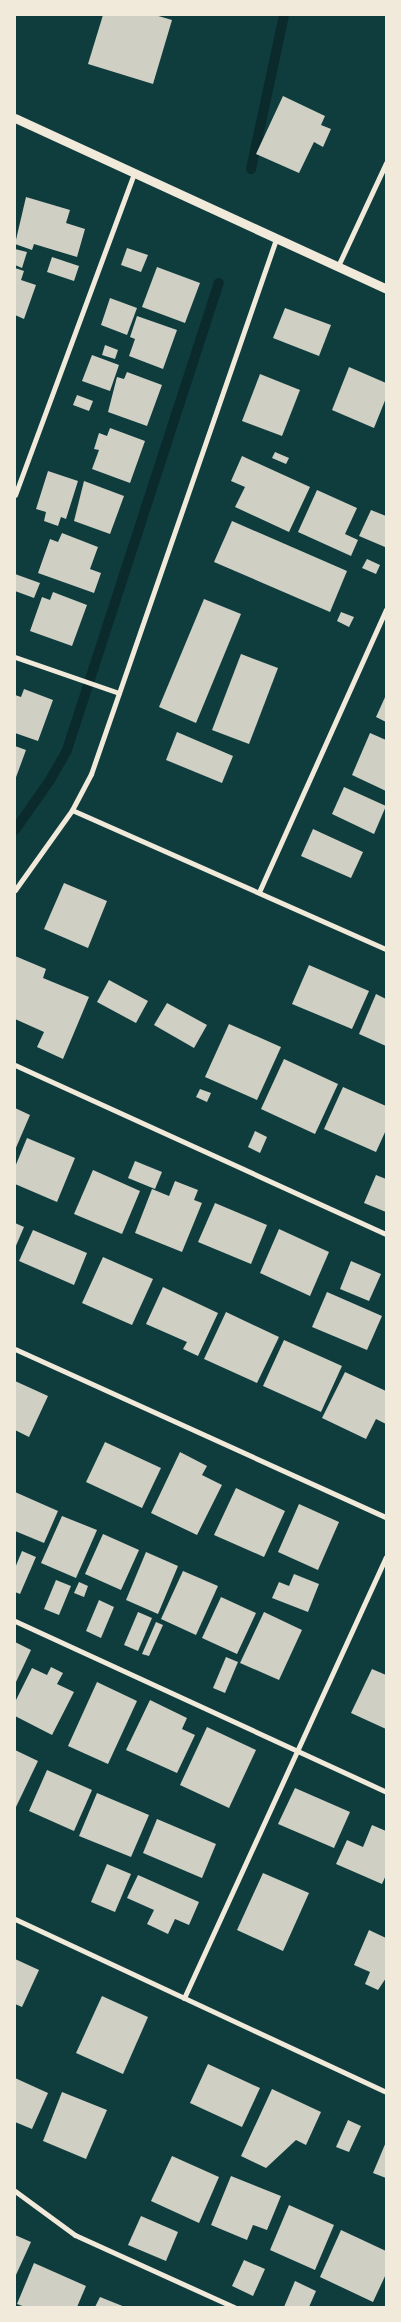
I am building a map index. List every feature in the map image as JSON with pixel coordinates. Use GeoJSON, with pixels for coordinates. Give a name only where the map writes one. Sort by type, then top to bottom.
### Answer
{"type":"FeatureCollection","features":[{"type":"Feature","properties":{"kind":"street"},"geometry":{"type":"LineString","coordinates":[[15,118],[386,289]]}},
{"type":"Feature","properties":{"kind":"street"},"geometry":{"type":"LineString","coordinates":[[338,266],[386,163]]}},
{"type":"Feature","properties":{"kind":"street"},"geometry":{"type":"LineString","coordinates":[[15,495],[134,173]]}},
{"type":"Feature","properties":{"kind":"street"},"geometry":{"type":"LineString","coordinates":[[15,890],[72,810],[91,774],[276,239]]}},
{"type":"Feature","properties":{"kind":"street"},"geometry":{"type":"LineString","coordinates":[[259,892],[386,609]]}},
{"type":"Feature","properties":{"kind":"street"},"geometry":{"type":"LineString","coordinates":[[15,657],[119,693]]}},
{"type":"Feature","properties":{"kind":"street"},"geometry":{"type":"LineString","coordinates":[[72,810],[386,949]]}},
{"type":"Feature","properties":{"kind":"street"},"geometry":{"type":"LineString","coordinates":[[15,1065],[386,1234]]}},
{"type":"Feature","properties":{"kind":"street"},"geometry":{"type":"LineString","coordinates":[[15,1349],[386,1518]]}},
{"type":"Feature","properties":{"kind":"street"},"geometry":{"type":"LineString","coordinates":[[184,1998],[386,1557]]}},
{"type":"Feature","properties":{"kind":"street"},"geometry":{"type":"LineString","coordinates":[[15,1621],[386,1792]]}},
{"type":"Feature","properties":{"kind":"street"},"geometry":{"type":"LineString","coordinates":[[15,1919],[386,2092]]}},
{"type":"Feature","properties":{"kind":"street"},"geometry":{"type":"LineString","coordinates":[[15,2191],[75,2235],[234,2307]]}},
{"type":"Feature","properties":{"kind":"building"},"geometry":{"type":"Polygon","coordinates":[[[103,15],[155,15],[172,20],[153,84],[88,64],[103,15]]]}},
{"type":"Feature","properties":{"kind":"building"},"geometry":{"type":"Polygon","coordinates":[[[283,96],[325,116],[321,125],[331,129],[323,147],[314,142],[299,173],[256,154],[283,96]]]}},
{"type":"Feature","properties":{"kind":"building"},"geometry":{"type":"Polygon","coordinates":[[[26,197],[70,210],[66,223],[85,229],[77,257],[34,244],[32,250],[15,244],[26,197]]]}},
{"type":"Feature","properties":{"kind":"building"},"geometry":{"type":"Polygon","coordinates":[[[127,248],[148,255],[141,272],[121,265],[127,248]]]}},
{"type":"Feature","properties":{"kind":"building"},"geometry":{"type":"Polygon","coordinates":[[[15,249],[27,252],[22,268],[15,265],[15,249]]]}},
{"type":"Feature","properties":{"kind":"building"},"geometry":{"type":"Polygon","coordinates":[[[52,257],[79,266],[74,281],[47,272],[52,257]]]}},
{"type":"Feature","properties":{"kind":"building"},"geometry":{"type":"Polygon","coordinates":[[[157,267],[200,283],[185,323],[142,307],[157,267]]]}},
{"type":"Feature","properties":{"kind":"building"},"geometry":{"type":"Polygon","coordinates":[[[15,268],[24,271],[21,280],[36,285],[24,319],[15,315],[15,268]]]}},
{"type":"Feature","properties":{"kind":"building"},"geometry":{"type":"Polygon","coordinates":[[[110,298],[137,308],[127,335],[101,325],[110,298]]]}},
{"type":"Feature","properties":{"kind":"building"},"geometry":{"type":"Polygon","coordinates":[[[285,308],[331,325],[319,356],[273,338],[285,308]]]}},
{"type":"Feature","properties":{"kind":"building"},"geometry":{"type":"Polygon","coordinates":[[[137,316],[177,330],[163,369],[129,356],[135,339],[130,337],[137,316]]]}},
{"type":"Feature","properties":{"kind":"building"},"geometry":{"type":"Polygon","coordinates":[[[105,345],[118,350],[115,359],[102,355],[105,345]]]}},
{"type":"Feature","properties":{"kind":"building"},"geometry":{"type":"Polygon","coordinates":[[[92,355],[119,365],[110,391],[82,381],[92,355]]]}},
{"type":"Feature","properties":{"kind":"building"},"geometry":{"type":"Polygon","coordinates":[[[349,367],[386,383],[386,398],[374,428],[332,410],[349,367]]]}},
{"type":"Feature","properties":{"kind":"building"},"geometry":{"type":"Polygon","coordinates":[[[127,372],[162,385],[147,426],[108,412],[117,377],[124,379],[127,372]]]}},
{"type":"Feature","properties":{"kind":"building"},"geometry":{"type":"Polygon","coordinates":[[[260,374],[300,390],[282,436],[242,421],[260,374]]]}},
{"type":"Feature","properties":{"kind":"building"},"geometry":{"type":"Polygon","coordinates":[[[77,395],[93,401],[89,411],[73,405],[77,395]]]}},
{"type":"Feature","properties":{"kind":"building"},"geometry":{"type":"Polygon","coordinates":[[[110,428],[145,441],[130,483],[92,469],[99,450],[94,449],[99,433],[107,436],[110,428]]]}},
{"type":"Feature","properties":{"kind":"building"},"geometry":{"type":"Polygon","coordinates":[[[275,452],[289,458],[286,464],[272,458],[275,452]]]}},
{"type":"Feature","properties":{"kind":"building"},"geometry":{"type":"Polygon","coordinates":[[[242,456],[310,487],[289,532],[235,507],[245,487],[231,481],[242,456]]]}},
{"type":"Feature","properties":{"kind":"building"},"geometry":{"type":"Polygon","coordinates":[[[48,471],[78,481],[66,519],[61,517],[58,526],[44,521],[46,512],[36,509],[48,471]]]}},
{"type":"Feature","properties":{"kind":"building"},"geometry":{"type":"Polygon","coordinates":[[[84,481],[124,496],[110,534],[74,521],[84,481]]]}},
{"type":"Feature","properties":{"kind":"building"},"geometry":{"type":"Polygon","coordinates":[[[317,490],[357,508],[345,534],[358,540],[351,556],[298,532],[317,490]]]}},
{"type":"Feature","properties":{"kind":"building"},"geometry":{"type":"Polygon","coordinates":[[[371,510],[386,516],[385,547],[359,536],[371,510]]]}},
{"type":"Feature","properties":{"kind":"building"},"geometry":{"type":"Polygon","coordinates":[[[232,521],[347,571],[330,612],[214,562],[232,521]]]}},
{"type":"Feature","properties":{"kind":"building"},"geometry":{"type":"Polygon","coordinates":[[[62,533],[98,547],[90,569],[101,573],[94,593],[38,573],[50,539],[58,542],[62,533]]]}},
{"type":"Feature","properties":{"kind":"building"},"geometry":{"type":"Polygon","coordinates":[[[367,559],[380,565],[376,574],[362,568],[367,559]]]}},
{"type":"Feature","properties":{"kind":"building"},"geometry":{"type":"Polygon","coordinates":[[[15,574],[40,583],[34,598],[15,591],[15,574]]]}},
{"type":"Feature","properties":{"kind":"building"},"geometry":{"type":"Polygon","coordinates":[[[53,592],[87,605],[72,646],[30,631],[42,597],[50,600],[53,592]]]}},
{"type":"Feature","properties":{"kind":"building"},"geometry":{"type":"Polygon","coordinates":[[[204,599],[241,614],[196,723],[159,707],[204,599]]]}},
{"type":"Feature","properties":{"kind":"building"},"geometry":{"type":"Polygon","coordinates":[[[341,612],[354,617],[349,627],[337,621],[341,612]]]}},
{"type":"Feature","properties":{"kind":"building"},"geometry":{"type":"Polygon","coordinates":[[[241,654],[278,668],[249,744],[212,730],[241,654]]]}},
{"type":"Feature","properties":{"kind":"building"},"geometry":{"type":"Polygon","coordinates":[[[24,689],[53,700],[38,741],[15,733],[15,695],[21,697],[24,689]]]}},
{"type":"Feature","properties":{"kind":"building"},"geometry":{"type":"Polygon","coordinates":[[[386,695],[386,722],[376,717],[386,695]]]}},
{"type":"Feature","properties":{"kind":"building"},"geometry":{"type":"Polygon","coordinates":[[[177,732],[233,756],[222,783],[166,760],[177,732]]]}},
{"type":"Feature","properties":{"kind":"building"},"geometry":{"type":"Polygon","coordinates":[[[370,733],[386,740],[386,791],[352,775],[370,733]]]}},
{"type":"Feature","properties":{"kind":"building"},"geometry":{"type":"Polygon","coordinates":[[[15,746],[26,750],[15,780],[15,746]]]}},
{"type":"Feature","properties":{"kind":"building"},"geometry":{"type":"Polygon","coordinates":[[[344,787],[386,806],[374,834],[332,814],[344,787]]]}},
{"type":"Feature","properties":{"kind":"building"},"geometry":{"type":"Polygon","coordinates":[[[313,829],[363,852],[351,878],[301,856],[313,829]]]}},
{"type":"Feature","properties":{"kind":"building"},"geometry":{"type":"Polygon","coordinates":[[[64,883],[107,901],[88,948],[44,929],[64,883]]]}},
{"type":"Feature","properties":{"kind":"building"},"geometry":{"type":"Polygon","coordinates":[[[15,956],[46,969],[43,978],[89,997],[63,1059],[37,1047],[44,1032],[15,1019],[15,956]]]}},
{"type":"Feature","properties":{"kind":"building"},"geometry":{"type":"Polygon","coordinates":[[[309,965],[369,991],[352,1029],[292,1004],[309,965]]]}},
{"type":"Feature","properties":{"kind":"building"},"geometry":{"type":"Polygon","coordinates":[[[109,980],[148,1001],[136,1023],[97,1002],[109,980]]]}},
{"type":"Feature","properties":{"kind":"building"},"geometry":{"type":"Polygon","coordinates":[[[376,994],[386,999],[386,1046],[359,1034],[376,994]]]}},
{"type":"Feature","properties":{"kind":"building"},"geometry":{"type":"Polygon","coordinates":[[[167,1003],[207,1025],[194,1048],[154,1025],[167,1003]]]}},
{"type":"Feature","properties":{"kind":"building"},"geometry":{"type":"Polygon","coordinates":[[[229,1024],[281,1047],[257,1100],[205,1077],[229,1024]]]}},
{"type":"Feature","properties":{"kind":"building"},"geometry":{"type":"Polygon","coordinates":[[[284,1059],[338,1084],[315,1134],[261,1109],[284,1059]]]}},
{"type":"Feature","properties":{"kind":"building"},"geometry":{"type":"Polygon","coordinates":[[[343,1087],[386,1106],[386,1130],[376,1152],[324,1129],[343,1087]]]}},
{"type":"Feature","properties":{"kind":"building"},"geometry":{"type":"Polygon","coordinates":[[[200,1089],[211,1093],[207,1102],[196,1097],[200,1089]]]}},
{"type":"Feature","properties":{"kind":"building"},"geometry":{"type":"Polygon","coordinates":[[[15,1108],[30,1115],[15,1150],[15,1108]]]}},
{"type":"Feature","properties":{"kind":"building"},"geometry":{"type":"Polygon","coordinates":[[[255,1131],[267,1137],[260,1153],[248,1147],[255,1131]]]}},
{"type":"Feature","properties":{"kind":"building"},"geometry":{"type":"Polygon","coordinates":[[[27,1138],[75,1158],[57,1202],[15,1184],[15,1167],[27,1138]]]}},
{"type":"Feature","properties":{"kind":"building"},"geometry":{"type":"Polygon","coordinates":[[[135,1161],[162,1172],[155,1189],[128,1178],[135,1161]]]}},
{"type":"Feature","properties":{"kind":"building"},"geometry":{"type":"Polygon","coordinates":[[[93,1170],[140,1191],[122,1234],[74,1214],[93,1170]]]}},
{"type":"Feature","properties":{"kind":"building"},"geometry":{"type":"Polygon","coordinates":[[[376,1175],[386,1179],[386,1212],[364,1203],[376,1175]]]}},
{"type":"Feature","properties":{"kind":"building"},"geometry":{"type":"Polygon","coordinates":[[[175,1181],[198,1190],[194,1200],[202,1203],[182,1252],[135,1233],[152,1189],[169,1196],[175,1181]]]}},
{"type":"Feature","properties":{"kind":"building"},"geometry":{"type":"Polygon","coordinates":[[[215,1203],[267,1225],[251,1264],[198,1242],[215,1203]]]}},
{"type":"Feature","properties":{"kind":"building"},"geometry":{"type":"Polygon","coordinates":[[[15,1223],[24,1227],[15,1248],[15,1223]]]}},
{"type":"Feature","properties":{"kind":"building"},"geometry":{"type":"Polygon","coordinates":[[[279,1229],[329,1252],[310,1296],[260,1273],[279,1229]]]}},
{"type":"Feature","properties":{"kind":"building"},"geometry":{"type":"Polygon","coordinates":[[[33,1230],[87,1253],[74,1285],[19,1261],[33,1230]]]}},
{"type":"Feature","properties":{"kind":"building"},"geometry":{"type":"Polygon","coordinates":[[[103,1257],[153,1279],[132,1325],[82,1303],[103,1257]]]}},
{"type":"Feature","properties":{"kind":"building"},"geometry":{"type":"Polygon","coordinates":[[[351,1261],[381,1274],[369,1301],[340,1289],[351,1261]]]}},
{"type":"Feature","properties":{"kind":"building"},"geometry":{"type":"Polygon","coordinates":[[[163,1287],[218,1313],[198,1356],[183,1349],[187,1342],[146,1324],[163,1287]]]}},
{"type":"Feature","properties":{"kind":"building"},"geometry":{"type":"Polygon","coordinates":[[[327,1292],[382,1316],[367,1350],[312,1327],[327,1292]]]}},
{"type":"Feature","properties":{"kind":"building"},"geometry":{"type":"Polygon","coordinates":[[[226,1312],[279,1337],[257,1383],[204,1359],[226,1312]]]}},
{"type":"Feature","properties":{"kind":"building"},"geometry":{"type":"Polygon","coordinates":[[[284,1340],[342,1366],[321,1412],[263,1386],[284,1340]]]}},
{"type":"Feature","properties":{"kind":"building"},"geometry":{"type":"Polygon","coordinates":[[[345,1372],[386,1391],[386,1424],[376,1419],[366,1439],[322,1418],[345,1372]]]}},
{"type":"Feature","properties":{"kind":"building"},"geometry":{"type":"Polygon","coordinates":[[[15,1381],[48,1396],[29,1437],[15,1430],[15,1381]]]}},
{"type":"Feature","properties":{"kind":"building"},"geometry":{"type":"Polygon","coordinates":[[[105,1442],[161,1468],[142,1508],[86,1482],[105,1442]]]}},
{"type":"Feature","properties":{"kind":"building"},"geometry":{"type":"Polygon","coordinates":[[[180,1452],[207,1466],[202,1475],[222,1485],[197,1535],[151,1513],[180,1452]]]}},
{"type":"Feature","properties":{"kind":"building"},"geometry":{"type":"Polygon","coordinates":[[[236,1488],[285,1511],[264,1557],[214,1535],[236,1488]]]}},
{"type":"Feature","properties":{"kind":"building"},"geometry":{"type":"Polygon","coordinates":[[[15,1492],[58,1511],[44,1543],[15,1531],[15,1492]]]}},
{"type":"Feature","properties":{"kind":"building"},"geometry":{"type":"Polygon","coordinates":[[[299,1504],[339,1522],[318,1570],[278,1552],[299,1504]]]}},
{"type":"Feature","properties":{"kind":"building"},"geometry":{"type":"Polygon","coordinates":[[[62,1516],[97,1530],[76,1578],[41,1563],[62,1516]]]}},
{"type":"Feature","properties":{"kind":"building"},"geometry":{"type":"Polygon","coordinates":[[[103,1534],[139,1550],[121,1590],[85,1574],[103,1534]]]}},
{"type":"Feature","properties":{"kind":"building"},"geometry":{"type":"Polygon","coordinates":[[[22,1551],[36,1557],[20,1594],[15,1592],[15,1568],[22,1551]]]}},
{"type":"Feature","properties":{"kind":"building"},"geometry":{"type":"Polygon","coordinates":[[[146,1552],[178,1566],[158,1614],[126,1600],[146,1552]]]}},
{"type":"Feature","properties":{"kind":"building"},"geometry":{"type":"Polygon","coordinates":[[[183,1571],[218,1586],[196,1635],[161,1619],[183,1571]]]}},
{"type":"Feature","properties":{"kind":"building"},"geometry":{"type":"Polygon","coordinates":[[[294,1574],[319,1584],[308,1612],[272,1598],[279,1582],[289,1586],[294,1574]]]}},
{"type":"Feature","properties":{"kind":"building"},"geometry":{"type":"Polygon","coordinates":[[[56,1580],[71,1586],[59,1615],[44,1609],[56,1580]]]}},
{"type":"Feature","properties":{"kind":"building"},"geometry":{"type":"Polygon","coordinates":[[[79,1582],[88,1586],[84,1597],[74,1593],[79,1582]]]}},
{"type":"Feature","properties":{"kind":"building"},"geometry":{"type":"Polygon","coordinates":[[[221,1597],[256,1613],[237,1654],[202,1638],[221,1597]]]}},
{"type":"Feature","properties":{"kind":"building"},"geometry":{"type":"Polygon","coordinates":[[[99,1600],[114,1607],[101,1638],[86,1631],[99,1600]]]}},
{"type":"Feature","properties":{"kind":"building"},"geometry":{"type":"Polygon","coordinates":[[[138,1612],[152,1618],[138,1651],[124,1645],[138,1612]]]}},
{"type":"Feature","properties":{"kind":"building"},"geometry":{"type":"Polygon","coordinates":[[[264,1612],[302,1630],[279,1680],[240,1663],[264,1612]]]}},
{"type":"Feature","properties":{"kind":"building"},"geometry":{"type":"Polygon","coordinates":[[[156,1622],[163,1625],[149,1656],[142,1654],[156,1622]]]}},
{"type":"Feature","properties":{"kind":"building"},"geometry":{"type":"Polygon","coordinates":[[[15,1642],[31,1650],[15,1684],[15,1642]]]}},
{"type":"Feature","properties":{"kind":"building"},"geometry":{"type":"Polygon","coordinates":[[[226,1657],[238,1662],[225,1693],[213,1688],[226,1657]]]}},
{"type":"Feature","properties":{"kind":"building"},"geometry":{"type":"Polygon","coordinates":[[[51,1667],[63,1673],[57,1684],[74,1692],[52,1735],[15,1716],[15,1702],[32,1668],[47,1675],[51,1667]]]}},
{"type":"Feature","properties":{"kind":"building"},"geometry":{"type":"Polygon","coordinates":[[[372,1669],[386,1675],[386,1729],[351,1713],[372,1669]]]}},
{"type":"Feature","properties":{"kind":"building"},"geometry":{"type":"Polygon","coordinates":[[[97,1682],[137,1701],[108,1764],[68,1746],[97,1682]]]}},
{"type":"Feature","properties":{"kind":"building"},"geometry":{"type":"Polygon","coordinates":[[[150,1700],[187,1718],[182,1729],[195,1735],[177,1773],[126,1750],[150,1700]]]}},
{"type":"Feature","properties":{"kind":"building"},"geometry":{"type":"Polygon","coordinates":[[[207,1727],[256,1750],[229,1808],[180,1785],[207,1727]]]}},
{"type":"Feature","properties":{"kind":"building"},"geometry":{"type":"Polygon","coordinates":[[[15,1750],[38,1761],[15,1809],[15,1750]]]}},
{"type":"Feature","properties":{"kind":"building"},"geometry":{"type":"Polygon","coordinates":[[[47,1770],[92,1790],[74,1831],[29,1811],[47,1770]]]}},
{"type":"Feature","properties":{"kind":"building"},"geometry":{"type":"Polygon","coordinates":[[[295,1788],[350,1812],[334,1848],[278,1824],[295,1788]]]}},
{"type":"Feature","properties":{"kind":"building"},"geometry":{"type":"Polygon","coordinates":[[[97,1793],[149,1815],[131,1857],[79,1836],[97,1793]]]}},
{"type":"Feature","properties":{"kind":"building"},"geometry":{"type":"Polygon","coordinates":[[[157,1819],[216,1844],[202,1878],[143,1853],[157,1819]]]}},
{"type":"Feature","properties":{"kind":"building"},"geometry":{"type":"Polygon","coordinates":[[[372,1825],[386,1831],[386,1875],[382,1884],[336,1864],[347,1840],[363,1847],[372,1825]]]}},
{"type":"Feature","properties":{"kind":"building"},"geometry":{"type":"Polygon","coordinates":[[[107,1864],[131,1874],[115,1912],[91,1902],[107,1864]]]}},
{"type":"Feature","properties":{"kind":"building"},"geometry":{"type":"Polygon","coordinates":[[[263,1873],[309,1893],[283,1951],[237,1930],[263,1873]]]}},
{"type":"Feature","properties":{"kind":"building"},"geometry":{"type":"Polygon","coordinates":[[[138,1875],[199,1902],[189,1925],[175,1919],[168,1934],[147,1924],[154,1910],[127,1898],[138,1875]]]}},
{"type":"Feature","properties":{"kind":"building"},"geometry":{"type":"Polygon","coordinates":[[[369,1930],[386,1938],[386,1978],[378,1990],[365,1984],[370,1972],[354,1965],[369,1930]]]}},
{"type":"Feature","properties":{"kind":"building"},"geometry":{"type":"Polygon","coordinates":[[[15,1959],[39,1970],[22,2007],[15,2004],[15,1959]]]}},
{"type":"Feature","properties":{"kind":"building"},"geometry":{"type":"Polygon","coordinates":[[[102,1996],[148,2017],[123,2074],[76,2053],[102,1996]]]}},
{"type":"Feature","properties":{"kind":"building"},"geometry":{"type":"Polygon","coordinates":[[[208,2064],[260,2088],[242,2127],[190,2103],[208,2064]]]}},
{"type":"Feature","properties":{"kind":"building"},"geometry":{"type":"Polygon","coordinates":[[[15,2078],[48,2093],[32,2129],[15,2122],[15,2078]]]}},
{"type":"Feature","properties":{"kind":"building"},"geometry":{"type":"Polygon","coordinates":[[[272,2089],[321,2112],[306,2145],[296,2140],[266,2168],[241,2156],[272,2089]]]}},
{"type":"Feature","properties":{"kind":"building"},"geometry":{"type":"Polygon","coordinates":[[[62,2092],[107,2110],[86,2159],[43,2141],[62,2092]]]}},
{"type":"Feature","properties":{"kind":"building"},"geometry":{"type":"Polygon","coordinates":[[[348,2120],[361,2126],[349,2152],[336,2147],[348,2120]]]}},
{"type":"Feature","properties":{"kind":"building"},"geometry":{"type":"Polygon","coordinates":[[[386,2142],[386,2178],[373,2173],[386,2142]]]}},
{"type":"Feature","properties":{"kind":"building"},"geometry":{"type":"Polygon","coordinates":[[[172,2156],[219,2177],[199,2223],[151,2201],[172,2156]]]}},
{"type":"Feature","properties":{"kind":"building"},"geometry":{"type":"Polygon","coordinates":[[[231,2176],[281,2196],[267,2230],[253,2225],[247,2240],[211,2225],[231,2176]]]}},
{"type":"Feature","properties":{"kind":"building"},"geometry":{"type":"Polygon","coordinates":[[[289,2205],[334,2225],[315,2270],[270,2250],[289,2205]]]}},
{"type":"Feature","properties":{"kind":"building"},"geometry":{"type":"Polygon","coordinates":[[[141,2216],[178,2232],[166,2261],[128,2245],[141,2216]]]}},
{"type":"Feature","properties":{"kind":"building"},"geometry":{"type":"Polygon","coordinates":[[[341,2230],[386,2251],[386,2274],[373,2302],[320,2277],[341,2230]]]}},
{"type":"Feature","properties":{"kind":"building"},"geometry":{"type":"Polygon","coordinates":[[[15,2235],[31,2242],[15,2277],[15,2235]]]}},
{"type":"Feature","properties":{"kind":"building"},"geometry":{"type":"Polygon","coordinates":[[[244,2260],[265,2269],[253,2296],[232,2286],[244,2260]]]}},
{"type":"Feature","properties":{"kind":"building"},"geometry":{"type":"Polygon","coordinates":[[[34,2263],[86,2286],[77,2307],[25,2307],[17,2304],[34,2263]]]}},
{"type":"Feature","properties":{"kind":"building"},"geometry":{"type":"Polygon","coordinates":[[[295,2281],[316,2291],[309,2307],[284,2307],[295,2281]]]}},
{"type":"Feature","properties":{"kind":"building"},"geometry":{"type":"Polygon","coordinates":[[[100,2297],[125,2307],[95,2307],[100,2297]]]}},
{"type":"Feature","properties":{"kind":"waterway"},"geometry":{"type":"LineString","coordinates":[[251,169],[284,15]]}},
{"type":"Feature","properties":{"kind":"waterway"},"geometry":{"type":"LineString","coordinates":[[15,830],[50,780],[67,750],[219,283]]}}]}
